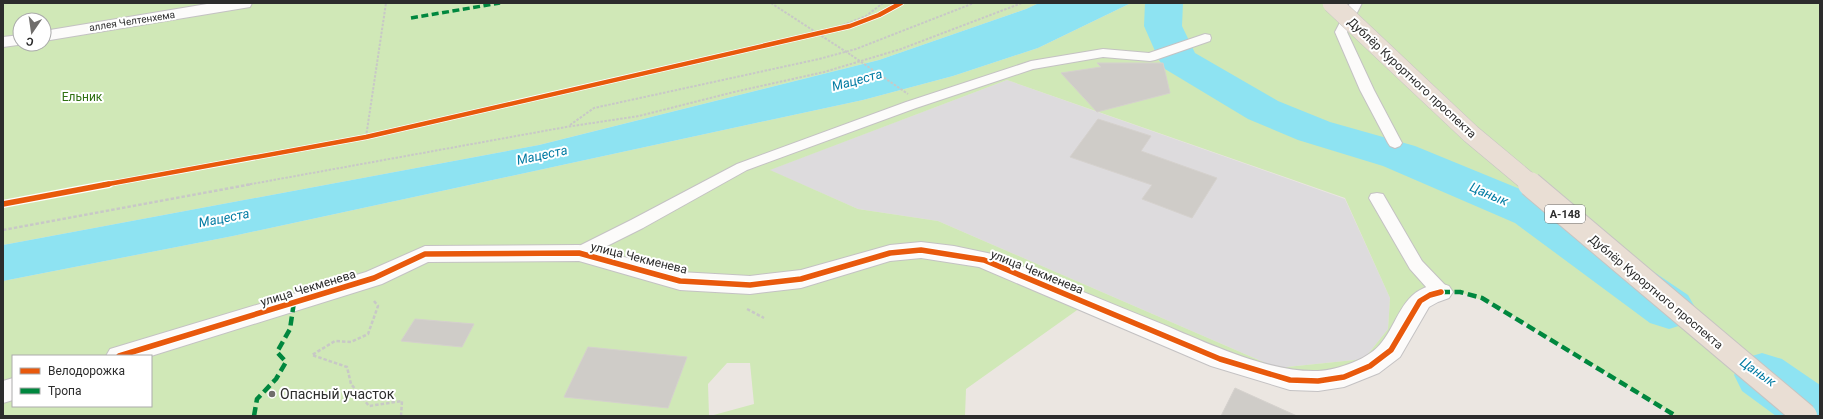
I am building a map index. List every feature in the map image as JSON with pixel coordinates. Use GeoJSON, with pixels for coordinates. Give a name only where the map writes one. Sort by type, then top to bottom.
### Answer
{"type":"FeatureCollection","features":[{"type":"Feature","properties":{"kind":"highway","name":"Дублёр Курортного проспекта"},"geometry":{"type":"LineString","coordinates":[[1332,3],[1471,134],[1805,416]]}},
{"type":"Feature","properties":{"kind":"street","name":"аллея Челтенхема"},"geometry":{"type":"LineString","coordinates":[[52,35],[244,3]]}},
{"type":"Feature","properties":{"kind":"street","name":"улица Чекменева"},"geometry":{"type":"LineString","coordinates":[[122,355],[374,278],[425,254],[579,253],[680,281],[750,285],[800,279],[890,253],[921,250],[954,254],[984,260],[1220,358],[1290,380],[1318,381],[1344,377],[1370,366],[1391,350],[1420,301],[1430,295],[1441,292]]}},
{"type":"Feature","properties":{"kind":"lane"},"geometry":{"type":"LineString","coordinates":[[1356,3],[1342,32],[1367,90],[1395,143]]}},
{"type":"Feature","properties":{"kind":"lane"},"geometry":{"type":"LineString","coordinates":[[579,253],[637,224],[742,167],[911,105],[1030,66],[1103,53],[1150,58],[1205,38]]}},
{"type":"Feature","properties":{"kind":"lane"},"geometry":{"type":"LineString","coordinates":[[1377,198],[1416,265],[1441,292]]}},
{"type":"Feature","properties":{"kind":"path"},"geometry":{"type":"LineString","coordinates":[[366,138],[386,3]]}},
{"type":"Feature","properties":{"kind":"path"},"geometry":{"type":"LineString","coordinates":[[771,3],[908,94]]}},
{"type":"Feature","properties":{"kind":"path"},"geometry":{"type":"LineString","coordinates":[[828,31],[866,16],[884,3]]}},
{"type":"Feature","properties":{"kind":"path"},"geometry":{"type":"LineString","coordinates":[[566,127],[575,123],[594,108],[846,52],[974,3]]}},
{"type":"Feature","properties":{"kind":"path"},"geometry":{"type":"LineString","coordinates":[[3,230],[566,127],[639,116],[734,92],[824,72],[901,49],[1022,3]]}},
{"type":"Feature","properties":{"kind":"path"},"geometry":{"type":"LineString","coordinates":[[808,34],[848,28],[869,21]]}},
{"type":"Feature","properties":{"kind":"path"},"geometry":{"type":"LineString","coordinates":[[358,139],[374,136]]}},
{"type":"Feature","properties":{"kind":"path"},"geometry":{"type":"LineString","coordinates":[[374,278],[371,297],[378,306],[368,334],[350,342],[335,341],[312,355],[346,367],[351,384],[369,406],[402,401],[401,416]]}},
{"type":"Feature","properties":{"kind":"shaded area"},"geometry":{"type":"Polygon","coordinates":[[[1007,80],[1345,199],[1390,298],[1388,329],[1364,359],[1277,368],[938,221],[858,209],[769,170],[1007,80]]]}},
{"type":"Feature","properties":{"kind":"green space","name":"Ельник"},"geometry":{"type":"Polygon","coordinates":[[[3,3],[1039,3],[1026,9],[879,60],[539,145],[3,245],[3,3]]]}},
{"type":"Feature","properties":{"kind":"green space"},"geometry":{"type":"Polygon","coordinates":[[[1131,3],[1820,3],[1820,416],[1676,416],[1497,306],[1460,292],[1430,295],[1370,366],[1290,380],[1087,303],[966,389],[965,416],[710,416],[754,404],[750,363],[727,363],[708,384],[709,416],[3,416],[3,281],[233,236],[863,100],[953,76],[1038,48],[1131,3]],[[1007,80],[770,170],[858,209],[938,221],[1277,368],[1364,359],[1388,329],[1390,298],[1345,198],[1007,80]]]}},
{"type":"Feature","properties":{"kind":"water","name":"Мацеста"},"geometry":{"type":"Polygon","coordinates":[[[1039,3],[1131,3],[1038,48],[953,76],[863,100],[233,236],[3,281],[3,245],[539,145],[879,60],[1026,9],[1039,3]]]}},
{"type":"Feature","properties":{"kind":"building"},"geometry":{"type":"Polygon","coordinates":[[[1097,63],[1163,63],[1170,93],[1097,112],[1061,73],[1101,67],[1097,63]]]}},
{"type":"Feature","properties":{"kind":"building"},"geometry":{"type":"Polygon","coordinates":[[[1098,119],[1151,136],[1141,151],[1217,178],[1192,218],[1142,199],[1152,185],[1070,157],[1098,119]]]}},
{"type":"Feature","properties":{"kind":"building"},"geometry":{"type":"Polygon","coordinates":[[[415,319],[474,324],[462,347],[401,341],[415,319]]]}},
{"type":"Feature","properties":{"kind":"building"},"geometry":{"type":"Polygon","coordinates":[[[588,347],[687,357],[668,408],[564,397],[588,347]]]}},
{"type":"Feature","properties":{"kind":"building"},"geometry":{"type":"Polygon","coordinates":[[[1235,388],[1297,416],[1221,416],[1235,388]]]}},
{"type":"Feature","properties":{"kind":"waterway","name":"Цанык"},"geometry":{"type":"LineString","coordinates":[[1164,3],[1163,26],[1179,60],[1263,110],[1314,131],[1399,156],[1532,212],[1669,309]]}},
{"type":"Feature","properties":{"kind":"waterway","name":"Цанык"},"geometry":{"type":"LineString","coordinates":[[1762,375],[1820,416]]}},
{"type":"Feature","properties":{"kind":"marked path"},"geometry":{"type":"LineString","coordinates":[[411,18],[500,3]]}},
{"type":"Feature","properties":{"kind":"marked path"},"geometry":{"type":"LineString","coordinates":[[1441,292],[1460,292],[1482,298],[1676,416]]}},
{"type":"Feature","properties":{"kind":"marked path"},"geometry":{"type":"LineString","coordinates":[[254,416],[257,399],[276,379],[286,362],[277,352],[288,335],[292,323],[294,302]]}},
{"type":"Feature","properties":{"kind":"cycle path"},"geometry":{"type":"LineString","coordinates":[[3,204],[366,137],[815,33],[840,29],[869,20],[901,3]]}},
{"type":"Feature","properties":{"kind":"cycle path"},"geometry":{"type":"LineString","coordinates":[[122,355],[374,278],[425,254],[579,253],[680,281],[750,285],[801,279],[890,253],[921,250],[954,254],[984,260],[1220,359],[1290,380],[1318,381],[1344,377],[1370,366],[1391,350],[1420,301],[1430,295],[1441,292]]}},
{"type":"Feature","properties":{"kind":"place","name":"Опасный участок"},"geometry":{"type":"Point","coordinates":[272,394]}}]}
